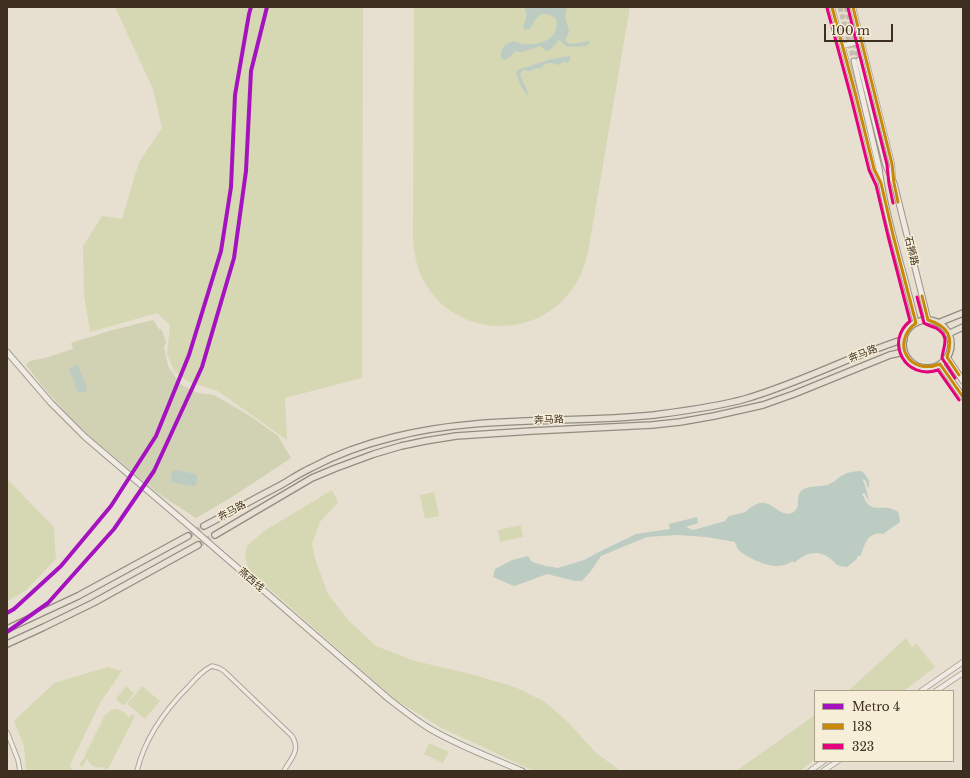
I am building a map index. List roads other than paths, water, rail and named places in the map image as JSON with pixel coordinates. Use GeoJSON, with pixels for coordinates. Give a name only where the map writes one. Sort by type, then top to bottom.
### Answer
{"type":"FeatureCollection","features":[{"type":"Feature","properties":{"kind":"main road","name":"石狮路"},"geometry":{"type":"LineString","coordinates":[[916,323],[881,183],[856,61],[886,166],[894,183],[928,320]]}},
{"type":"Feature","properties":{"kind":"main road"},"geometry":{"type":"LineString","coordinates":[[938,323],[963,314]]}},
{"type":"Feature","properties":{"kind":"main road"},"geometry":{"type":"LineString","coordinates":[[928,320],[938,323],[945,328],[951,342],[947,357],[940,364],[932,367],[916,365],[904,352],[903,345],[906,332],[910,327],[922,321],[928,320]]}},
{"type":"Feature","properties":{"kind":"main road"},"geometry":{"type":"LineString","coordinates":[[948,334],[963,328]]}},
{"type":"Feature","properties":{"kind":"main road","name":"奔马路"},"geometry":{"type":"LineString","coordinates":[[204,526],[310,468],[334,457],[394,436],[452,426],[519,421],[653,415],[717,405],[744,399],[803,379],[904,339]]}},
{"type":"Feature","properties":{"kind":"main road","name":"燕西线"},"geometry":{"type":"LineString","coordinates":[[7,352],[51,403],[85,437],[394,703],[414,719],[436,732],[463,746],[522,771]]}},
{"type":"Feature","properties":{"kind":"main road","name":"奔马路"},"geometry":{"type":"LineString","coordinates":[[215,535],[312,478],[342,465],[401,446],[456,436],[652,425],[714,416],[763,405],[890,355],[904,352]]}},
{"type":"Feature","properties":{"kind":"main road"},"geometry":{"type":"LineString","coordinates":[[947,357],[963,381]]}},
{"type":"Feature","properties":{"kind":"main road"},"geometry":{"type":"LineString","coordinates":[[940,364],[963,397]]}},
{"type":"Feature","properties":{"kind":"main road"},"geometry":{"type":"LineString","coordinates":[[7,629],[78,596],[188,536]]}},
{"type":"Feature","properties":{"kind":"main road"},"geometry":{"type":"LineString","coordinates":[[7,644],[93,603],[198,545]]}},
{"type":"Feature","properties":{"kind":"street","name":"石狮路"},"geometry":{"type":"LineString","coordinates":[[832,7],[874,168],[881,183]]}},
{"type":"Feature","properties":{"kind":"street","name":"石狮路"},"geometry":{"type":"LineString","coordinates":[[853,7],[892,164],[894,183]]}},
{"type":"Feature","properties":{"kind":"street"},"geometry":{"type":"LineString","coordinates":[[842,46],[861,41]]}},
{"type":"Feature","properties":{"kind":"street"},"geometry":{"type":"LineString","coordinates":[[923,690],[963,662]]}},
{"type":"Feature","properties":{"kind":"street"},"geometry":{"type":"LineString","coordinates":[[137,771],[146,743],[162,716],[206,669],[212,666],[224,671],[292,736],[296,746],[295,752],[284,771]]}},
{"type":"Feature","properties":{"kind":"street"},"geometry":{"type":"LineString","coordinates":[[938,690],[963,673]]}},
{"type":"Feature","properties":{"kind":"street"},"geometry":{"type":"LineString","coordinates":[[7,732],[18,760],[20,771]]}},
{"type":"Feature","properties":{"kind":"street"},"geometry":{"type":"LineString","coordinates":[[810,771],[823,762]]}},
{"type":"Feature","properties":{"kind":"street"},"geometry":{"type":"LineString","coordinates":[[823,771],[836,762]]}},
{"type":"Feature","properties":{"kind":"tunnel"},"geometry":{"type":"LineString","coordinates":[[840,7],[854,61]]}},
{"type":"Feature","properties":{"kind":"tunnel"},"geometry":{"type":"LineString","coordinates":[[846,7],[859,60]]}},
{"type":"Feature","properties":{"kind":"tunnel"},"geometry":{"type":"LineString","coordinates":[[188,536],[204,526]]}},
{"type":"Feature","properties":{"kind":"tunnel"},"geometry":{"type":"LineString","coordinates":[[198,545],[215,535]]}},
{"type":"Feature","properties":{"kind":"metro line","name":"4"},"geometry":{"type":"LineString","coordinates":[[7,613],[14,609],[61,566],[111,506],[156,436],[189,355],[221,251],[231,187],[235,95],[251,7]]}},
{"type":"Feature","properties":{"kind":"metro line","name":"4"},"geometry":{"type":"LineString","coordinates":[[7,632],[48,603],[114,529],[154,471],[202,367],[234,258],[246,171],[251,71],[267,7]]}}]}
